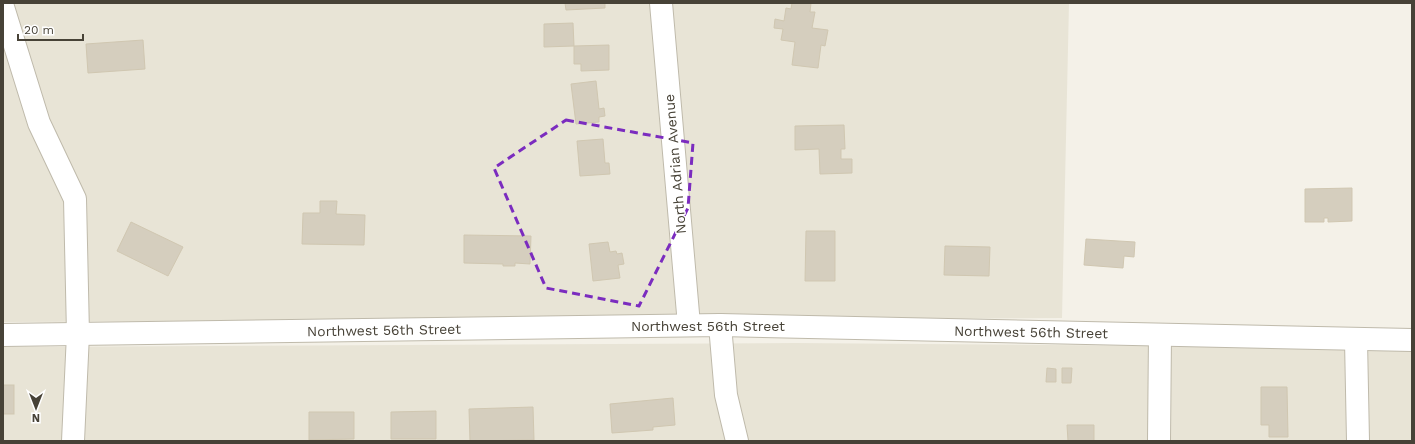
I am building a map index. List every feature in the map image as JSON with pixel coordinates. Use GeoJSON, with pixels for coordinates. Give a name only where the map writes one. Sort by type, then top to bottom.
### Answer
{"type":"FeatureCollection","features":[{"type":"Feature","properties":{"kind":"street","name":"North Adrian Avenue"},"geometry":{"type":"LineString","coordinates":[[661,3],[689,325]]}},
{"type":"Feature","properties":{"kind":"street"},"geometry":{"type":"LineString","coordinates":[[3,7],[39,123],[75,199],[78,334],[73,441]]}},
{"type":"Feature","properties":{"kind":"street","name":"Northwest 56th Street"},"geometry":{"type":"LineString","coordinates":[[3,335],[720,325],[1160,336],[1412,340]]}},
{"type":"Feature","properties":{"kind":"street"},"geometry":{"type":"LineString","coordinates":[[720,325],[726,395],[737,441]]}},
{"type":"Feature","properties":{"kind":"street"},"geometry":{"type":"LineString","coordinates":[[1159,441],[1160,336]]}},
{"type":"Feature","properties":{"kind":"street"},"geometry":{"type":"LineString","coordinates":[[1356,340],[1358,441]]}},
{"type":"Feature","properties":{"kind":"highlighted area"},"geometry":{"type":"Polygon","coordinates":[[[566,120],[693,143],[688,208],[639,306],[546,288],[494,168],[566,120]]]}},
{"type":"Feature","properties":{"kind":"shaded area"},"geometry":{"type":"Polygon","coordinates":[[[3,3],[1069,3],[1062,318],[3,322],[3,3]]]}},
{"type":"Feature","properties":{"kind":"shaded area"},"geometry":{"type":"Polygon","coordinates":[[[795,343],[1412,348],[1412,441],[3,441],[3,347],[795,343]]]}},
{"type":"Feature","properties":{"kind":"building"},"geometry":{"type":"Polygon","coordinates":[[[565,3],[605,3],[605,8],[566,10],[565,3]]]}},
{"type":"Feature","properties":{"kind":"building"},"geometry":{"type":"Polygon","coordinates":[[[792,3],[811,3],[810,12],[815,12],[812,28],[828,30],[825,46],[821,45],[818,68],[792,65],[795,42],[781,40],[783,29],[774,28],[775,19],[784,21],[786,8],[791,9],[792,3]]]}},
{"type":"Feature","properties":{"kind":"building"},"geometry":{"type":"Polygon","coordinates":[[[573,23],[574,46],[544,47],[544,24],[573,23]]]}},
{"type":"Feature","properties":{"kind":"building"},"geometry":{"type":"Polygon","coordinates":[[[143,40],[145,69],[88,73],[86,44],[143,40]]]}},
{"type":"Feature","properties":{"kind":"building"},"geometry":{"type":"Polygon","coordinates":[[[609,45],[609,70],[581,71],[581,64],[574,64],[574,46],[609,45]]]}},
{"type":"Feature","properties":{"kind":"building"},"geometry":{"type":"Polygon","coordinates":[[[596,81],[599,109],[604,108],[605,116],[599,117],[599,122],[576,124],[571,84],[596,81]]]}},
{"type":"Feature","properties":{"kind":"building"},"geometry":{"type":"Polygon","coordinates":[[[844,125],[845,149],[841,149],[841,159],[852,159],[852,173],[820,174],[819,149],[795,150],[795,126],[844,125]]]}},
{"type":"Feature","properties":{"kind":"building"},"geometry":{"type":"Polygon","coordinates":[[[603,139],[605,163],[609,163],[610,174],[580,176],[577,141],[603,139]]]}},
{"type":"Feature","properties":{"kind":"building"},"geometry":{"type":"Polygon","coordinates":[[[1352,188],[1352,221],[1328,222],[1328,218],[1324,218],[1324,222],[1305,222],[1305,189],[1352,188]]]}},
{"type":"Feature","properties":{"kind":"building"},"geometry":{"type":"Polygon","coordinates":[[[320,201],[337,201],[336,214],[365,215],[364,245],[302,244],[303,213],[320,213],[320,201]]]}},
{"type":"Feature","properties":{"kind":"building"},"geometry":{"type":"Polygon","coordinates":[[[131,222],[183,247],[168,276],[117,251],[131,222]]]}},
{"type":"Feature","properties":{"kind":"building"},"geometry":{"type":"Polygon","coordinates":[[[806,231],[835,231],[835,281],[805,281],[806,231]]]}},
{"type":"Feature","properties":{"kind":"building"},"geometry":{"type":"Polygon","coordinates":[[[464,235],[531,236],[530,264],[515,263],[515,266],[503,266],[503,264],[464,263],[464,235]]]}},
{"type":"Feature","properties":{"kind":"building"},"geometry":{"type":"Polygon","coordinates":[[[1086,239],[1135,242],[1134,257],[1124,256],[1123,268],[1084,265],[1086,239]]]}},
{"type":"Feature","properties":{"kind":"building"},"geometry":{"type":"Polygon","coordinates":[[[608,242],[610,252],[616,251],[617,254],[622,253],[624,264],[618,265],[620,278],[593,281],[589,244],[608,242]]]}},
{"type":"Feature","properties":{"kind":"building"},"geometry":{"type":"Polygon","coordinates":[[[945,246],[990,247],[989,276],[944,275],[945,246]]]}},
{"type":"Feature","properties":{"kind":"building"},"geometry":{"type":"Polygon","coordinates":[[[1047,368],[1056,369],[1056,382],[1046,382],[1047,368]]]}},
{"type":"Feature","properties":{"kind":"building"},"geometry":{"type":"Polygon","coordinates":[[[1062,368],[1072,368],[1071,383],[1062,383],[1062,368]]]}},
{"type":"Feature","properties":{"kind":"building"},"geometry":{"type":"Polygon","coordinates":[[[3,385],[14,385],[14,414],[3,414],[3,385]]]}},
{"type":"Feature","properties":{"kind":"building"},"geometry":{"type":"Polygon","coordinates":[[[1261,387],[1287,387],[1288,437],[1269,437],[1269,425],[1261,425],[1261,387]]]}},
{"type":"Feature","properties":{"kind":"building"},"geometry":{"type":"Polygon","coordinates":[[[673,398],[675,425],[653,427],[653,430],[612,433],[610,404],[673,398]]]}},
{"type":"Feature","properties":{"kind":"building"},"geometry":{"type":"Polygon","coordinates":[[[533,407],[534,440],[470,441],[469,409],[533,407]]]}},
{"type":"Feature","properties":{"kind":"building"},"geometry":{"type":"Polygon","coordinates":[[[436,411],[436,439],[391,439],[391,412],[436,411]]]}},
{"type":"Feature","properties":{"kind":"building"},"geometry":{"type":"Polygon","coordinates":[[[309,412],[354,412],[354,439],[309,440],[309,412]]]}},
{"type":"Feature","properties":{"kind":"building"},"geometry":{"type":"Polygon","coordinates":[[[1067,425],[1094,425],[1094,441],[1068,441],[1067,425]]]}}]}
